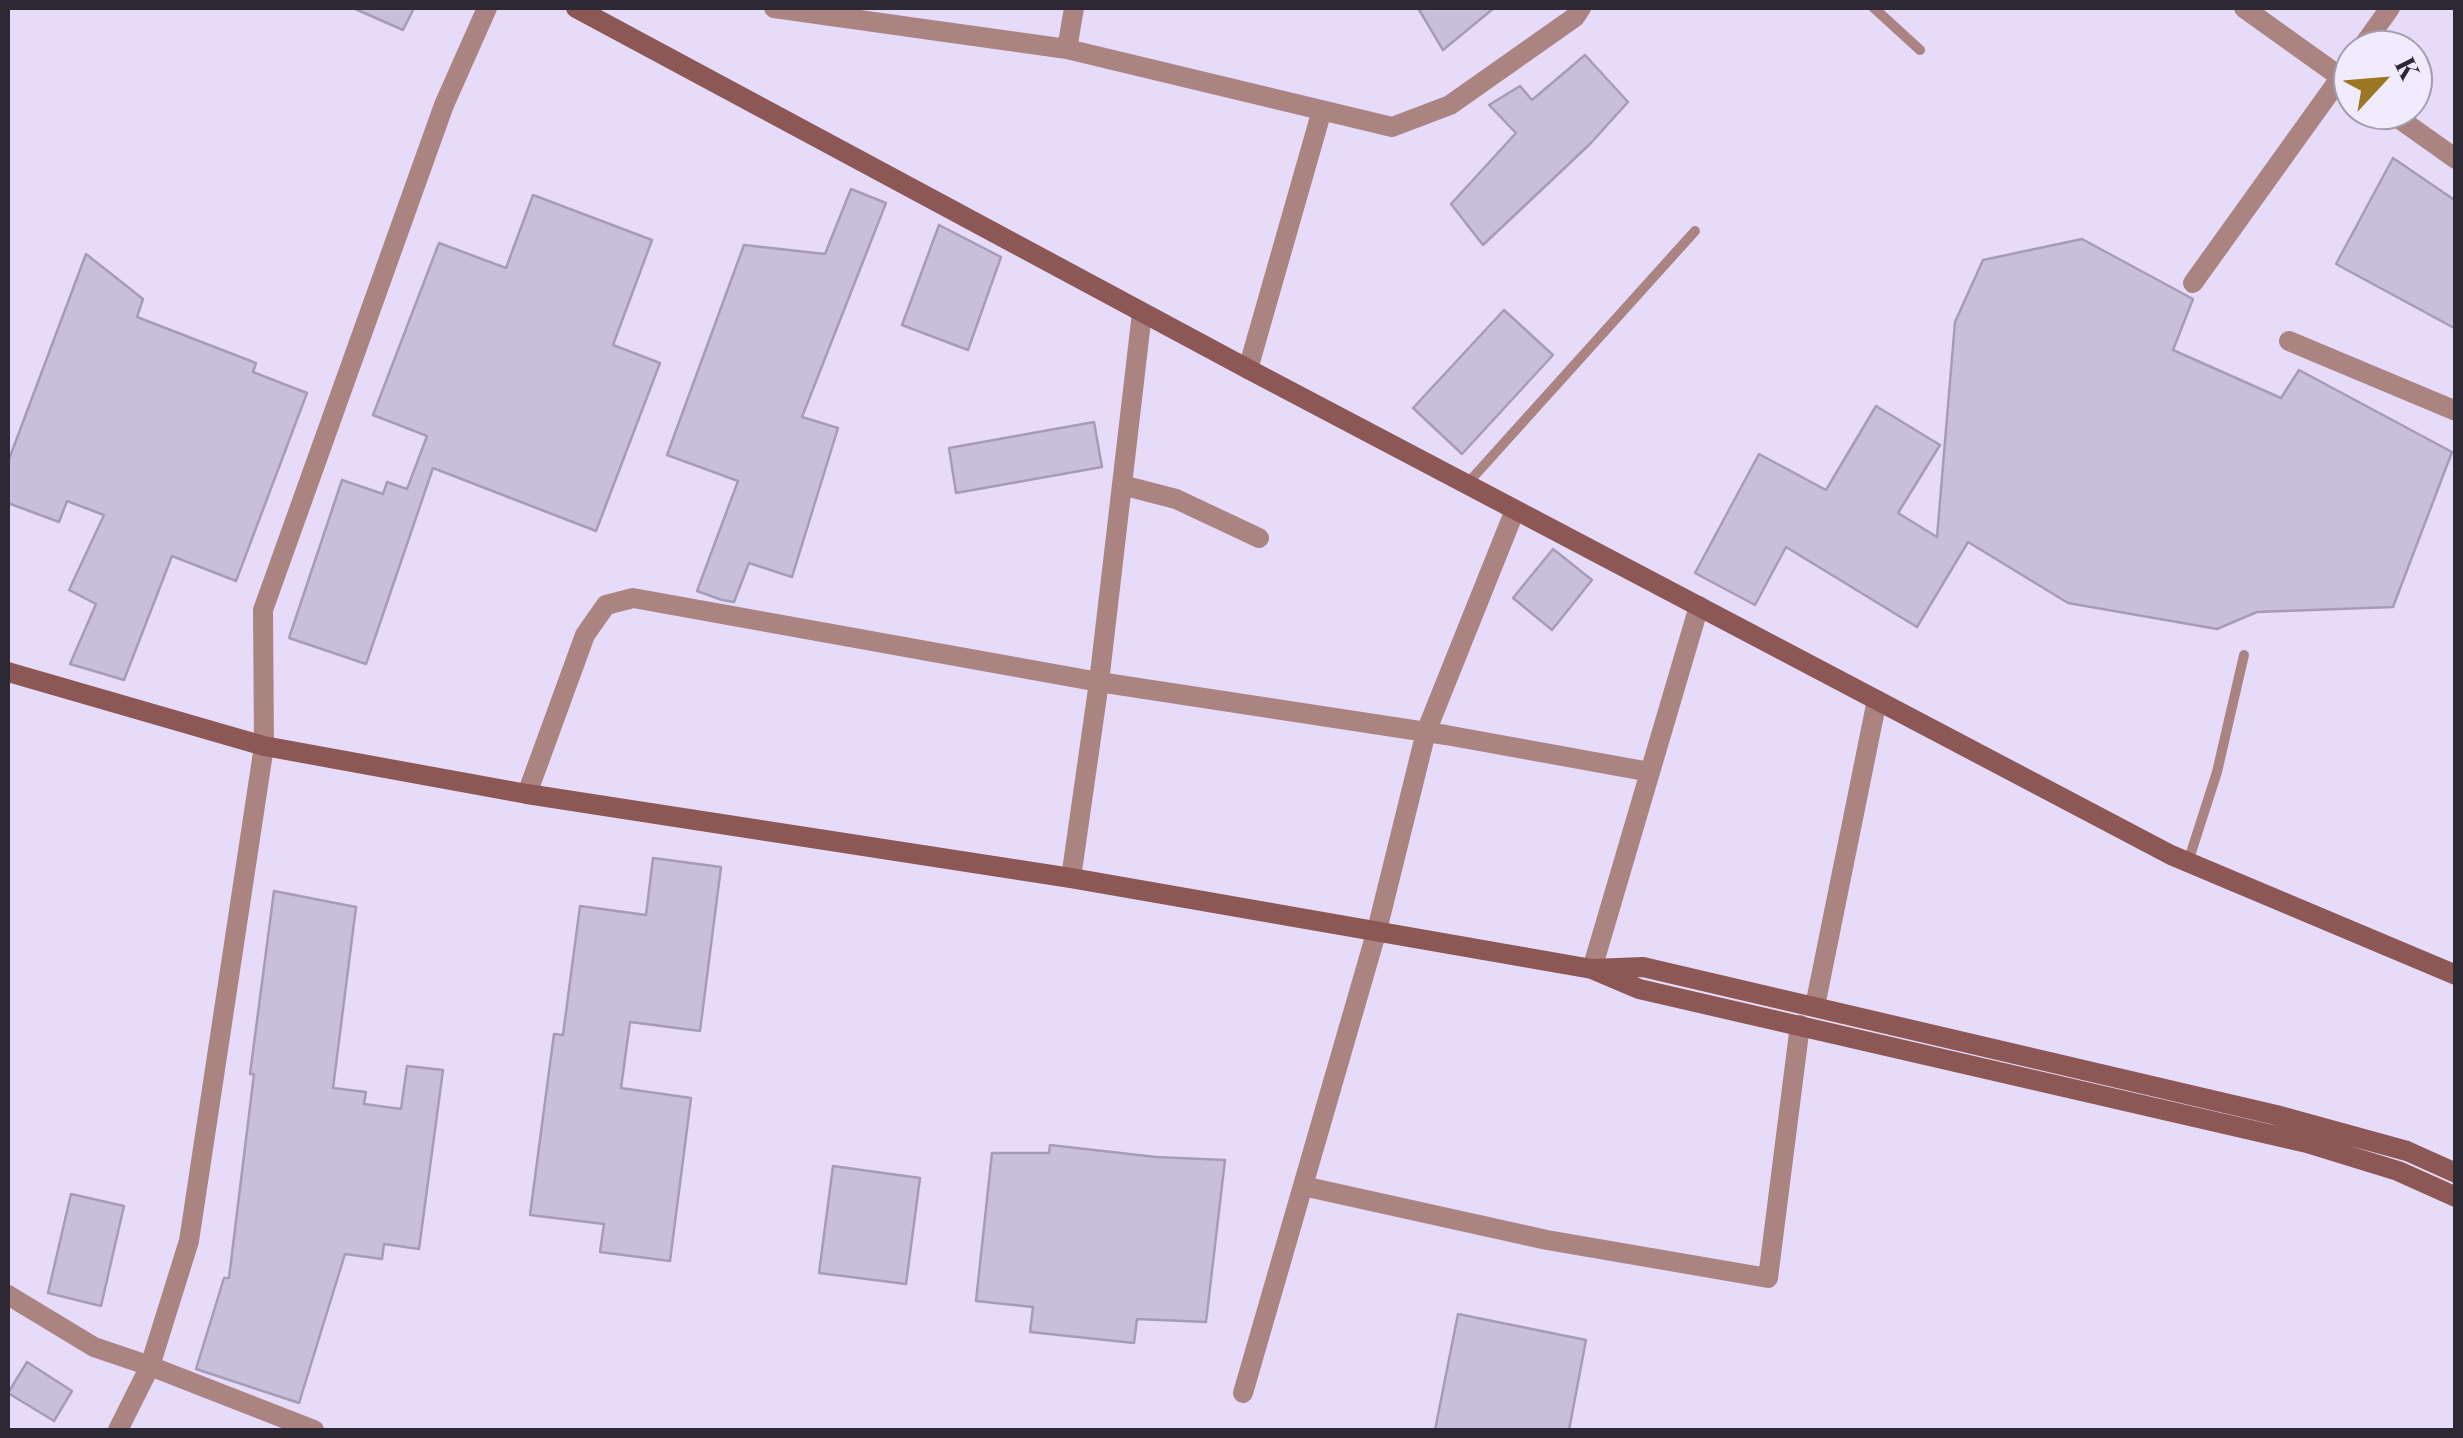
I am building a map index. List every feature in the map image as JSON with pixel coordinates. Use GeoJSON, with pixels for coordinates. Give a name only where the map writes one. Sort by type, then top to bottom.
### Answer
{"type":"FeatureCollection","features":[{"type":"Feature","properties":{"kind":"street"},"geometry":{"type":"LineString","coordinates":[[118,1430],[150,1366],[189,1241],[264,746],[263,610],[444,105],[486,8]]}},
{"type":"Feature","properties":{"kind":"street"},"geometry":{"type":"LineString","coordinates":[[576,8],[1142,313],[2188,862],[2456,976]]}},
{"type":"Feature","properties":{"kind":"street"},"geometry":{"type":"LineString","coordinates":[[774,8],[1067,49],[1392,126],[1450,105],[1582,8]]}},
{"type":"Feature","properties":{"kind":"street"},"geometry":{"type":"LineString","coordinates":[[1067,49],[1074,8]]}},
{"type":"Feature","properties":{"kind":"street"},"geometry":{"type":"LineString","coordinates":[[2244,8],[2333,64]]}},
{"type":"Feature","properties":{"kind":"street"},"geometry":{"type":"LineString","coordinates":[[2374,30],[2390,8]]}},
{"type":"Feature","properties":{"kind":"street"},"geometry":{"type":"LineString","coordinates":[[2194,283],[2333,96]]}},
{"type":"Feature","properties":{"kind":"street"},"geometry":{"type":"LineString","coordinates":[[1248,369],[1322,110]]}},
{"type":"Feature","properties":{"kind":"street"},"geometry":{"type":"LineString","coordinates":[[2415,130],[2456,160]]}},
{"type":"Feature","properties":{"kind":"street"},"geometry":{"type":"LineString","coordinates":[[1071,878],[1099,682],[1142,313]]}},
{"type":"Feature","properties":{"kind":"street"},"geometry":{"type":"LineString","coordinates":[[2289,341],[2456,411]]}},
{"type":"Feature","properties":{"kind":"street"},"geometry":{"type":"LineString","coordinates":[[1122,485],[1176,498],[1259,538]]}},
{"type":"Feature","properties":{"kind":"street"},"geometry":{"type":"LineString","coordinates":[[1244,1393],[1377,930],[1426,732],[1516,510]]}},
{"type":"Feature","properties":{"kind":"street"},"geometry":{"type":"LineString","coordinates":[[527,794],[585,635],[606,605],[633,598],[1099,682],[1426,732],[1650,772]]}},
{"type":"Feature","properties":{"kind":"street"},"geometry":{"type":"LineString","coordinates":[[1592,969],[1699,606]]}},
{"type":"Feature","properties":{"kind":"street"},"geometry":{"type":"LineString","coordinates":[[8,672],[264,746],[527,794],[1071,878],[1592,969],[1640,988],[2307,1143],[2398,1171],[2456,1197]]}},
{"type":"Feature","properties":{"kind":"street"},"geometry":{"type":"LineString","coordinates":[[1814,1006],[1877,700]]}},
{"type":"Feature","properties":{"kind":"street"},"geometry":{"type":"LineString","coordinates":[[1592,969],[1643,968],[2327,1127],[2407,1151],[2456,1173]]}},
{"type":"Feature","properties":{"kind":"street"},"geometry":{"type":"LineString","coordinates":[[1303,1186],[1546,1240],[1768,1278],[1800,1025]]}},
{"type":"Feature","properties":{"kind":"street"},"geometry":{"type":"LineString","coordinates":[[8,1295],[94,1348],[314,1430]]}},
{"type":"Feature","properties":{"kind":"lane"},"geometry":{"type":"LineString","coordinates":[[1874,8],[1920,50]]}},
{"type":"Feature","properties":{"kind":"lane"},"geometry":{"type":"LineString","coordinates":[[1467,484],[1695,231]]}},
{"type":"Feature","properties":{"kind":"lane"},"geometry":{"type":"LineString","coordinates":[[2188,862],[2217,772],[2244,656]]}},
{"type":"Feature","properties":{"kind":"building"},"geometry":{"type":"Polygon","coordinates":[[[353,8],[414,8],[403,30],[353,8]]]}},
{"type":"Feature","properties":{"kind":"building"},"geometry":{"type":"Polygon","coordinates":[[[1418,8],[1494,8],[1443,50],[1418,8]]]}},
{"type":"Feature","properties":{"kind":"building"},"geometry":{"type":"Polygon","coordinates":[[[1585,55],[1628,102],[1590,144],[1483,245],[1451,204],[1516,133],[1489,105],[1520,86],[1532,100],[1585,55]]]}},
{"type":"Feature","properties":{"kind":"building"},"geometry":{"type":"Polygon","coordinates":[[[2393,158],[2456,201],[2456,329],[2336,264],[2393,158]]]}},
{"type":"Feature","properties":{"kind":"building"},"geometry":{"type":"Polygon","coordinates":[[[851,189],[886,203],[802,417],[838,428],[792,577],[749,563],[734,602],[722,600],[697,591],[738,481],[667,455],[744,245],[825,254],[851,189]]]}},
{"type":"Feature","properties":{"kind":"building"},"geometry":{"type":"Polygon","coordinates":[[[533,195],[652,240],[613,345],[660,363],[596,531],[433,468],[366,664],[289,638],[342,480],[383,494],[387,482],[407,489],[427,436],[373,415],[439,243],[506,268],[533,195]]]}},
{"type":"Feature","properties":{"kind":"building"},"geometry":{"type":"Polygon","coordinates":[[[939,225],[1001,257],[968,350],[902,325],[939,225]]]}},
{"type":"Feature","properties":{"kind":"building"},"geometry":{"type":"Polygon","coordinates":[[[2082,239],[2193,299],[2173,350],[2281,398],[2299,370],[2452,452],[2393,607],[2257,612],[2217,629],[2068,603],[1968,542],[1917,627],[1786,547],[1755,605],[1695,573],[1759,454],[1826,490],[1876,406],[1940,445],[1898,513],[1937,537],[1955,322],[1983,260],[2082,239]]]}},
{"type":"Feature","properties":{"kind":"building"},"geometry":{"type":"Polygon","coordinates":[[[86,254],[143,299],[137,317],[256,363],[253,372],[307,393],[236,581],[172,556],[124,680],[70,664],[96,604],[69,590],[104,515],[67,501],[59,522],[8,503],[8,462],[86,254]]]}},
{"type":"Feature","properties":{"kind":"building"},"geometry":{"type":"Polygon","coordinates":[[[1504,310],[1553,355],[1462,454],[1413,408],[1504,310]]]}},
{"type":"Feature","properties":{"kind":"building"},"geometry":{"type":"Polygon","coordinates":[[[1094,422],[1102,467],[956,493],[949,448],[1094,422]]]}},
{"type":"Feature","properties":{"kind":"building"},"geometry":{"type":"Polygon","coordinates":[[[1553,549],[1592,580],[1552,630],[1513,598],[1553,549]]]}},
{"type":"Feature","properties":{"kind":"building"},"geometry":{"type":"Polygon","coordinates":[[[653,858],[721,867],[700,1031],[630,1022],[621,1088],[691,1098],[670,1261],[600,1252],[604,1224],[530,1215],[554,1034],[563,1035],[580,906],[646,915],[653,858]]]}},
{"type":"Feature","properties":{"kind":"building"},"geometry":{"type":"Polygon","coordinates":[[[274,891],[356,907],[333,1088],[366,1092],[364,1104],[401,1109],[407,1066],[443,1070],[419,1249],[384,1244],[382,1259],[345,1254],[299,1403],[196,1369],[224,1278],[229,1278],[274,891]]]}},
{"type":"Feature","properties":{"kind":"building"},"geometry":{"type":"Polygon","coordinates":[[[1050,1145],[1225,1160],[1206,1322],[1137,1319],[1134,1343],[1030,1332],[1033,1307],[976,1301],[992,1153],[1049,1153],[1050,1145]]]}},
{"type":"Feature","properties":{"kind":"building"},"geometry":{"type":"Polygon","coordinates":[[[833,1166],[920,1178],[906,1284],[819,1273],[833,1166]]]}},
{"type":"Feature","properties":{"kind":"building"},"geometry":{"type":"Polygon","coordinates":[[[71,1194],[124,1206],[101,1306],[48,1293],[71,1194]]]}},
{"type":"Feature","properties":{"kind":"building"},"geometry":{"type":"Polygon","coordinates":[[[1458,1314],[1586,1340],[1569,1430],[1435,1430],[1458,1314]]]}},
{"type":"Feature","properties":{"kind":"building"},"geometry":{"type":"Polygon","coordinates":[[[27,1362],[72,1391],[54,1421],[8,1393],[27,1362]]]}}]}
